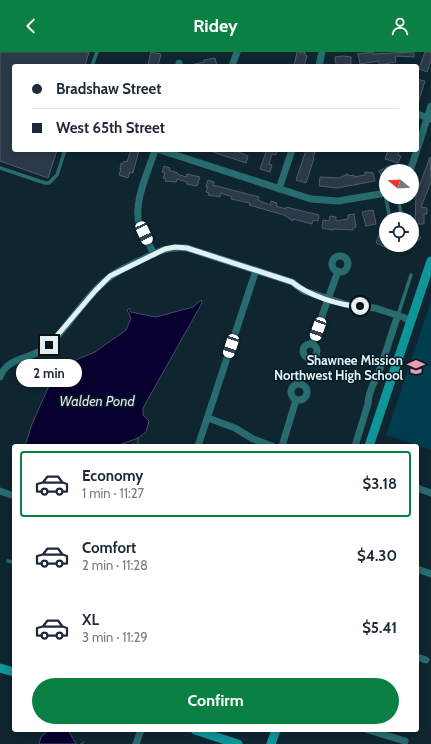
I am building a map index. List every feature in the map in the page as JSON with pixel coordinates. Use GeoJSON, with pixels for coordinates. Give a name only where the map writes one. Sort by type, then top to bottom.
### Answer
{"type":"FeatureCollection","features":[{"type":"Feature","properties":{"kind":"street"},"geometry":{"type":"LineString","coordinates":[[233,64],[237,52]]}},
{"type":"Feature","properties":{"kind":"street"},"geometry":{"type":"LineString","coordinates":[[319,64],[322,52]]}},
{"type":"Feature","properties":{"kind":"street"},"geometry":{"type":"LineString","coordinates":[[419,145],[429,118],[431,106]]}},
{"type":"Feature","properties":{"kind":"street"},"geometry":{"type":"LineString","coordinates":[[419,115],[429,118]]}},
{"type":"Feature","properties":{"kind":"street"},"geometry":{"type":"LineString","coordinates":[[154,152],[139,200],[138,214],[139,222],[154,254]]}},
{"type":"Feature","properties":{"kind":"street"},"geometry":{"type":"LineString","coordinates":[[166,152],[279,189],[324,201],[347,200],[379,194]]}},
{"type":"Feature","properties":{"kind":"street"},"geometry":{"type":"LineString","coordinates":[[279,189],[291,152]]}},
{"type":"Feature","properties":{"kind":"street"},"geometry":{"type":"LineString","coordinates":[[412,164],[416,152]]}},
{"type":"Feature","properties":{"kind":"street"},"geometry":{"type":"LineString","coordinates":[[0,377],[4,364],[20,360],[44,349],[105,280],[154,254],[175,247],[187,248],[292,282],[304,291],[328,299],[351,306],[368,306],[398,315],[410,322]]}},
{"type":"Feature","properties":{"kind":"street"},"geometry":{"type":"LineString","coordinates":[[370,444],[431,261]]}},
{"type":"Feature","properties":{"kind":"street"},"geometry":{"type":"LineString","coordinates":[[199,444],[256,270]]}},
{"type":"Feature","properties":{"kind":"street"},"geometry":{"type":"LineString","coordinates":[[312,344],[338,271]]}},
{"type":"Feature","properties":{"kind":"street"},"geometry":{"type":"LineString","coordinates":[[356,444],[373,382],[381,366],[398,315]]}},
{"type":"Feature","properties":{"kind":"street"},"geometry":{"type":"LineString","coordinates":[[283,444],[296,400]]}},
{"type":"Feature","properties":{"kind":"street"},"geometry":{"type":"LineString","coordinates":[[208,418],[235,428],[253,439],[267,444]]}},
{"type":"Feature","properties":{"kind":"street"},"geometry":{"type":"LineString","coordinates":[[419,489],[431,493]]}},
{"type":"Feature","properties":{"kind":"street"},"geometry":{"type":"LineString","coordinates":[[0,491],[12,495]]}},
{"type":"Feature","properties":{"kind":"street"},"geometry":{"type":"LineString","coordinates":[[419,570],[431,574]]}},
{"type":"Feature","properties":{"kind":"street"},"geometry":{"type":"LineString","coordinates":[[419,657],[426,660]]}},
{"type":"Feature","properties":{"kind":"street"},"geometry":{"type":"LineString","coordinates":[[0,668],[12,671]]}},
{"type":"Feature","properties":{"kind":"street"},"geometry":{"type":"LineString","coordinates":[[136,744],[140,732]]}},
{"type":"Feature","properties":{"kind":"street"},"geometry":{"type":"LineString","coordinates":[[201,732],[238,744]]}},
{"type":"Feature","properties":{"kind":"street"},"geometry":{"type":"LineString","coordinates":[[271,744],[275,732]]}},
{"type":"Feature","properties":{"kind":"street"},"geometry":{"type":"LineString","coordinates":[[375,732],[405,741]]}},
{"type":"Feature","properties":{"kind":"lane"},"geometry":{"type":"LineString","coordinates":[[93,64],[97,52]]}},
{"type":"Feature","properties":{"kind":"lane"},"geometry":{"type":"LineString","coordinates":[[0,168],[49,183],[57,175],[64,152]]}},
{"type":"Feature","properties":{"kind":"lane"},"geometry":{"type":"LineString","coordinates":[[398,315],[411,275]]}},
{"type":"Feature","properties":{"kind":"lane"},"geometry":{"type":"LineString","coordinates":[[8,561],[12,562]]}},
{"type":"Feature","properties":{"kind":"shaded area","name":"Shawnee Mission Northwest High School"},"geometry":{"type":"Polygon","coordinates":[[[431,301],[431,450],[419,446],[419,444],[413,444],[386,435],[431,301]]]}},
{"type":"Feature","properties":{"kind":"water","name":"Walden Pond"},"geometry":{"type":"Polygon","coordinates":[[[201,300],[202,303],[143,408],[143,415],[149,421],[146,432],[138,438],[122,444],[26,444],[32,424],[57,368],[95,352],[126,330],[131,318],[127,310],[129,308],[131,312],[156,317],[193,307],[201,300]]]}},
{"type":"Feature","properties":{"kind":"water"},"geometry":{"type":"Polygon","coordinates":[[[47,732],[69,732],[76,744],[39,744],[41,737],[47,732]]]}},
{"type":"Feature","properties":{"kind":"building"},"geometry":{"type":"Polygon","coordinates":[[[0,52],[89,52],[86,64],[12,64],[12,152],[56,152],[48,178],[0,161],[0,52]]]}},
{"type":"Feature","properties":{"kind":"building"},"geometry":{"type":"Polygon","coordinates":[[[151,52],[161,54],[158,64],[148,64],[151,52]]]}},
{"type":"Feature","properties":{"kind":"building"},"geometry":{"type":"Polygon","coordinates":[[[297,52],[305,52],[305,55],[307,56],[305,64],[294,64],[297,52]]]}},
{"type":"Feature","properties":{"kind":"building"},"geometry":{"type":"Polygon","coordinates":[[[373,52],[373,54],[414,52],[414,57],[395,56],[396,62],[379,64],[379,61],[360,64],[358,54],[373,52]]]}},
{"type":"Feature","properties":{"kind":"building"},"geometry":{"type":"Polygon","coordinates":[[[425,52],[431,52],[431,61],[427,72],[419,69],[425,52]]]}},
{"type":"Feature","properties":{"kind":"building"},"geometry":{"type":"Polygon","coordinates":[[[335,57],[351,57],[351,64],[336,64],[335,57]]]}},
{"type":"Feature","properties":{"kind":"building"},"geometry":{"type":"Polygon","coordinates":[[[215,58],[216,64],[195,64],[204,62],[204,60],[215,58]]]}},
{"type":"Feature","properties":{"kind":"building"},"geometry":{"type":"Polygon","coordinates":[[[419,80],[425,81],[419,100],[419,80]]]}},
{"type":"Feature","properties":{"kind":"building"},"geometry":{"type":"Polygon","coordinates":[[[130,152],[138,152],[133,173],[130,172],[128,178],[119,175],[121,163],[123,164],[124,161],[127,162],[130,152]]]}},
{"type":"Feature","properties":{"kind":"building"},"geometry":{"type":"Polygon","coordinates":[[[213,152],[239,152],[248,156],[246,163],[213,152]]]}},
{"type":"Feature","properties":{"kind":"building"},"geometry":{"type":"Polygon","coordinates":[[[266,152],[277,152],[276,155],[272,154],[269,164],[272,165],[270,172],[260,169],[266,152]]]}},
{"type":"Feature","properties":{"kind":"building"},"geometry":{"type":"Polygon","coordinates":[[[305,152],[315,152],[306,183],[296,180],[305,152]]]}},
{"type":"Feature","properties":{"kind":"building"},"geometry":{"type":"Polygon","coordinates":[[[387,152],[399,152],[398,155],[401,156],[398,163],[385,159],[387,152]]]}},
{"type":"Feature","properties":{"kind":"building"},"geometry":{"type":"Polygon","coordinates":[[[430,157],[431,182],[421,207],[427,208],[427,214],[424,214],[424,224],[419,224],[419,212],[415,212],[416,204],[419,204],[419,187],[430,157]]]}},
{"type":"Feature","properties":{"kind":"building"},"geometry":{"type":"Polygon","coordinates":[[[164,166],[170,168],[169,170],[178,173],[177,174],[186,177],[187,174],[200,177],[197,186],[187,184],[187,182],[177,179],[176,182],[165,181],[166,179],[163,178],[165,173],[162,172],[164,166]]]}},
{"type":"Feature","properties":{"kind":"building"},"geometry":{"type":"Polygon","coordinates":[[[365,172],[373,173],[375,181],[337,188],[319,186],[320,177],[339,178],[348,174],[348,176],[354,175],[354,177],[365,175],[365,172]]]}},
{"type":"Feature","properties":{"kind":"building"},"geometry":{"type":"Polygon","coordinates":[[[208,180],[214,182],[213,185],[259,197],[258,200],[270,205],[271,201],[277,203],[276,206],[286,209],[286,207],[319,215],[318,221],[313,220],[312,224],[293,219],[293,221],[284,215],[249,205],[250,203],[231,199],[232,197],[221,193],[220,197],[208,195],[209,193],[206,192],[208,187],[206,187],[208,180]]]}},
{"type":"Feature","properties":{"kind":"building"},"geometry":{"type":"Polygon","coordinates":[[[373,210],[376,224],[366,226],[362,212],[373,210]]]}},
{"type":"Feature","properties":{"kind":"building"},"geometry":{"type":"Polygon","coordinates":[[[354,214],[356,227],[353,228],[353,230],[333,230],[322,228],[323,220],[329,221],[330,216],[336,217],[336,221],[348,219],[348,215],[354,214]]]}},
{"type":"Feature","properties":{"kind":"building"},"geometry":{"type":"Polygon","coordinates":[[[379,235],[379,244],[376,243],[379,235]]]}},
{"type":"Feature","properties":{"kind":"waterway"},"geometry":{"type":"LineString","coordinates":[[138,438],[138,444]]}},
{"type":"Feature","properties":{"kind":"place","name":"Shawnee Mission Northwest High School"},"geometry":{"type":"Point","coordinates":[416,367]}},
{"type":"Feature","properties":{"kind":"route"},"geometry":{"type":"LineString","coordinates":[[49,345],[95,291],[110,276],[144,258],[165,249],[175,247],[187,248],[292,282],[304,291],[337,302],[351,306],[360,306]]}}]}
